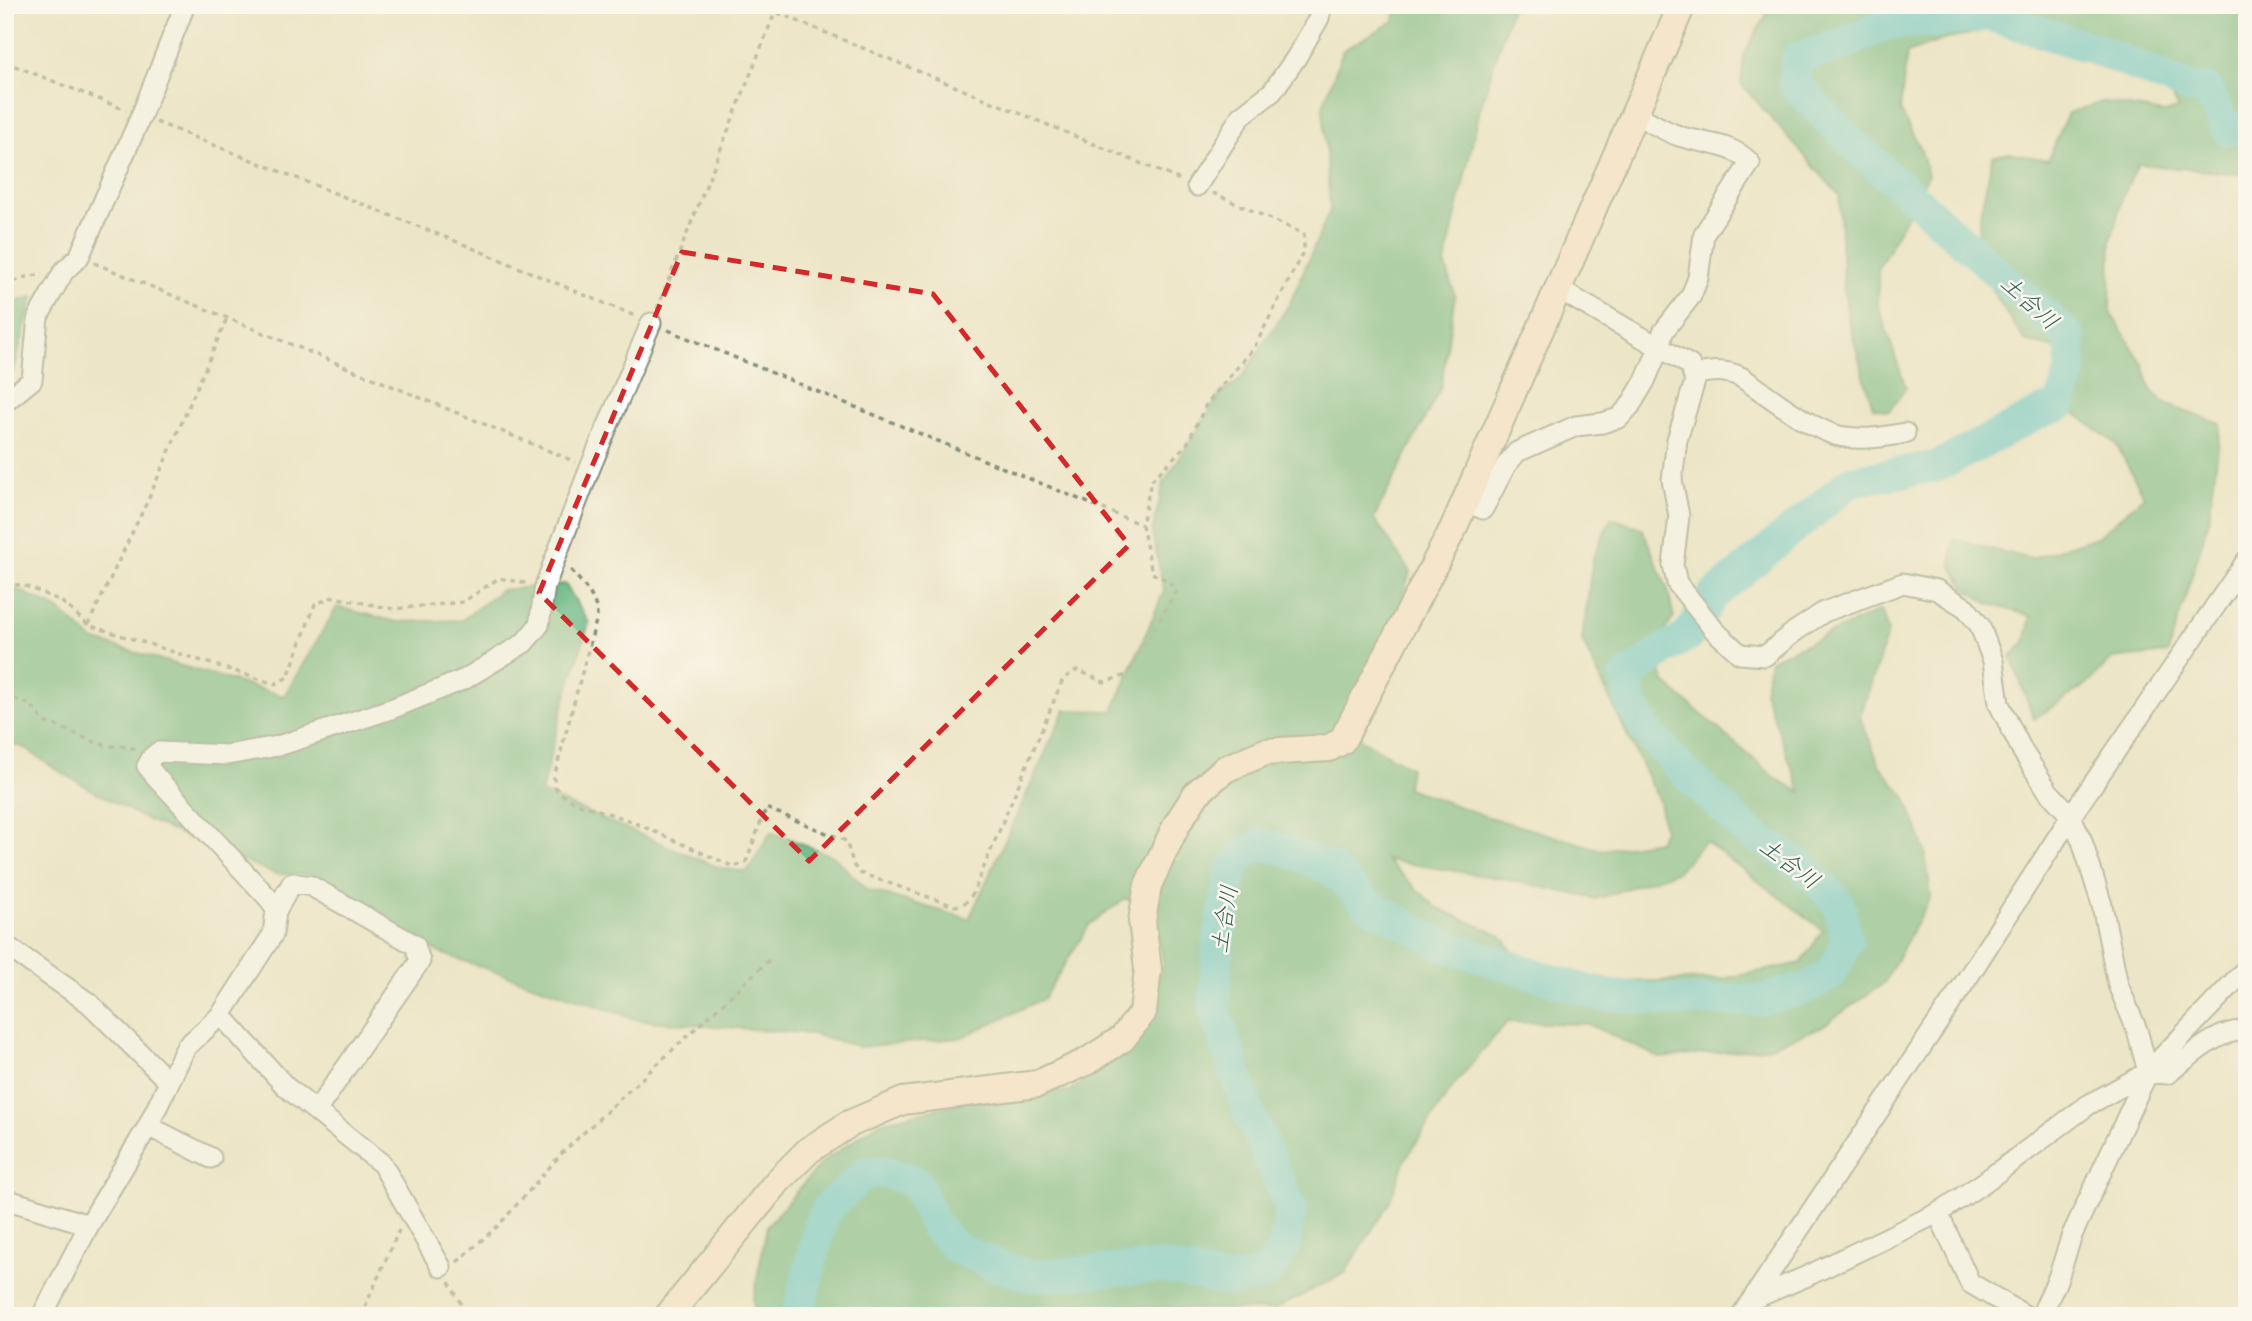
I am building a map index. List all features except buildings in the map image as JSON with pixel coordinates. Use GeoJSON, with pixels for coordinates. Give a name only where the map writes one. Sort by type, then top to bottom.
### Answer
{"type":"FeatureCollection","features":[{"type":"Feature","properties":{"kind":"street"},"geometry":{"type":"LineString","coordinates":[[5,402],[32,380],[38,317],[64,271],[79,257],[141,116],[185,5]]}},
{"type":"Feature","properties":{"kind":"street"},"geometry":{"type":"LineString","coordinates":[[1197,186],[1241,116],[1272,92],[1296,58],[1319,18],[1322,5]]}},
{"type":"Feature","properties":{"kind":"street"},"geometry":{"type":"LineString","coordinates":[[668,1316],[778,1181],[809,1150],[849,1124],[903,1101],[1037,1084],[1086,1062],[1122,1039],[1143,1012],[1148,969],[1142,921],[1148,885],[1177,824],[1197,793],[1225,769],[1265,752],[1329,748],[1342,741],[1453,529],[1682,5]]}},
{"type":"Feature","properties":{"kind":"street"},"geometry":{"type":"LineString","coordinates":[[1465,501],[1483,509],[1506,465],[1517,453],[1576,426],[1619,418],[1630,407],[1660,346],[1663,332],[1691,296],[1698,278],[1704,234],[1750,163],[1744,155],[1678,136],[1635,114]]}},
{"type":"Feature","properties":{"kind":"street"},"geometry":{"type":"LineString","coordinates":[[1558,289],[1690,365],[1695,381],[1677,440],[1672,480],[1679,516],[1673,565],[1677,583],[1715,631],[1740,654],[1765,656],[1824,612],[1903,583],[1937,590],[1966,608],[1980,626],[1993,661],[1999,704],[2023,752],[2048,792],[2071,816],[2082,841],[2102,905],[2118,985],[2137,1030],[2148,1072],[2072,1235],[2058,1278],[2041,1316]]}},
{"type":"Feature","properties":{"kind":"street"},"geometry":{"type":"LineString","coordinates":[[276,911],[271,901],[147,766],[152,757],[158,752],[228,755],[278,746],[391,709],[465,679],[524,643],[539,625],[545,586],[555,559],[651,323]]}},
{"type":"Feature","properties":{"kind":"street"},"geometry":{"type":"LineString","coordinates":[[1693,375],[1716,370],[1731,372],[1818,427],[1842,437],[1876,439],[1905,433]]}},
{"type":"Feature","properties":{"kind":"street"},"geometry":{"type":"LineString","coordinates":[[1747,1308],[1963,985],[2071,816],[2247,560]]}},
{"type":"Feature","properties":{"kind":"street"},"geometry":{"type":"LineString","coordinates":[[42,1316],[89,1225],[148,1126],[186,1047],[221,1015],[273,934],[276,911],[292,883],[311,886],[415,945],[420,961],[316,1111]]}},
{"type":"Feature","properties":{"kind":"street"},"geometry":{"type":"LineString","coordinates":[[5,945],[89,1003],[168,1081]]}},
{"type":"Feature","properties":{"kind":"street"},"geometry":{"type":"LineString","coordinates":[[1747,1308],[1938,1213],[2088,1105],[2148,1072],[2247,968]]}},
{"type":"Feature","properties":{"kind":"street"},"geometry":{"type":"LineString","coordinates":[[221,1015],[286,1087],[382,1164],[443,1270]]}},
{"type":"Feature","properties":{"kind":"street"},"geometry":{"type":"LineString","coordinates":[[2148,1072],[2167,1074],[2216,1039],[2236,1030],[2247,1031]]}},
{"type":"Feature","properties":{"kind":"street"},"geometry":{"type":"LineString","coordinates":[[148,1126],[211,1158]]}},
{"type":"Feature","properties":{"kind":"street"},"geometry":{"type":"LineString","coordinates":[[5,1199],[89,1225]]}},
{"type":"Feature","properties":{"kind":"street"},"geometry":{"type":"LineString","coordinates":[[1938,1213],[1970,1283],[2026,1316]]}},
{"type":"Feature","properties":{"kind":"path"},"geometry":{"type":"LineString","coordinates":[[555,559],[568,567],[592,595],[597,606],[597,617],[554,777],[555,787],[561,794],[576,803],[626,819],[734,867],[746,862],[766,808],[846,841],[854,866],[860,873],[954,906],[962,905],[969,901],[973,893],[1063,679],[1077,670],[1104,682],[1127,675],[1176,592],[1170,581],[1152,573],[1142,525],[1151,481],[1187,444],[1206,405],[1255,346],[1304,250],[1304,233],[759,5]]}},
{"type":"Feature","properties":{"kind":"path"},"geometry":{"type":"LineString","coordinates":[[651,323],[778,5]]}},
{"type":"Feature","properties":{"kind":"path"},"geometry":{"type":"LineString","coordinates":[[5,62],[465,244],[1142,525]]}},
{"type":"Feature","properties":{"kind":"path"},"geometry":{"type":"LineString","coordinates":[[79,257],[590,468]]}},
{"type":"Feature","properties":{"kind":"path"},"geometry":{"type":"LineString","coordinates":[[5,286],[22,278],[64,271]]}},
{"type":"Feature","properties":{"kind":"path"},"geometry":{"type":"LineString","coordinates":[[88,625],[149,498],[227,318]]}},
{"type":"Feature","properties":{"kind":"path"},"geometry":{"type":"LineString","coordinates":[[5,584],[23,585],[61,601],[88,625],[275,684],[288,677],[315,604],[333,597],[394,609],[463,602],[499,578],[545,586]]}},
{"type":"Feature","properties":{"kind":"path"},"geometry":{"type":"LineString","coordinates":[[5,695],[32,705],[44,722],[63,726],[100,744],[129,746],[152,757]]}},
{"type":"Feature","properties":{"kind":"path"},"geometry":{"type":"LineString","coordinates":[[468,1316],[443,1270],[499,1224],[562,1153],[769,960]]}},
{"type":"Feature","properties":{"kind":"path"},"geometry":{"type":"LineString","coordinates":[[361,1316],[401,1224],[411,1214]]}},
{"type":"Feature","properties":{"kind":"highlighted area"},"geometry":{"type":"Polygon","coordinates":[[[682,252],[933,294],[1129,545],[809,861],[539,593],[682,252]]]}},
{"type":"Feature","properties":{"kind":"green space"},"geometry":{"type":"Polygon","coordinates":[[[1396,5],[1512,5],[1480,109],[1445,263],[1455,296],[1441,387],[1374,518],[1410,572],[1360,739],[1410,767],[1407,788],[1485,816],[1602,850],[1658,841],[1664,830],[1659,801],[1582,641],[1593,557],[1611,518],[1642,528],[1668,590],[1674,617],[1653,648],[1665,683],[1778,780],[1801,792],[1764,692],[1770,660],[1881,610],[1888,632],[1860,717],[1880,766],[1906,798],[1925,850],[1931,896],[1884,983],[1821,1027],[1765,1048],[1660,1058],[1588,1024],[1507,1022],[1454,1085],[1405,1160],[1389,1203],[1345,1273],[1274,1310],[1136,1306],[1080,1316],[756,1316],[753,1301],[767,1226],[821,1163],[880,1122],[994,1095],[1069,1091],[1139,1043],[1163,962],[1153,908],[1125,899],[1090,924],[1043,999],[960,1038],[860,1047],[812,1034],[639,1020],[440,953],[312,875],[275,874],[183,836],[141,817],[55,769],[25,748],[5,742],[5,591],[19,590],[58,609],[93,640],[284,696],[337,607],[397,622],[462,620],[501,590],[565,584],[589,623],[563,706],[541,793],[720,868],[747,872],[771,832],[833,856],[868,890],[969,919],[1065,710],[1113,711],[1164,591],[1152,532],[1164,482],[1221,393],[1240,380],[1290,303],[1330,210],[1323,106],[1343,50],[1394,21],[1396,5]],[[1705,841],[1676,872],[1596,899],[1505,879],[1386,860],[1436,907],[1502,936],[1513,952],[1554,969],[1618,982],[1722,979],[1801,963],[1823,930],[1705,841]]]}},
{"type":"Feature","properties":{"kind":"green space"},"geometry":{"type":"Polygon","coordinates":[[[1772,5],[2175,5],[2178,9],[2192,10],[2195,5],[2247,5],[2247,175],[2138,164],[2123,196],[2111,240],[2110,312],[2143,364],[2151,390],[2167,405],[2221,424],[2209,520],[2168,653],[2112,659],[2090,682],[2034,719],[2011,657],[2025,642],[2031,616],[1989,604],[1965,588],[1951,564],[1954,539],[2031,559],[2099,536],[2144,496],[2116,444],[2074,413],[2055,348],[2025,341],[1975,262],[1981,209],[1993,156],[2009,153],[2048,160],[2068,113],[2102,102],[2164,113],[2179,108],[2170,95],[1999,27],[1943,40],[1907,53],[1900,110],[1921,150],[1928,176],[1878,269],[1878,305],[1906,388],[1889,411],[1873,408],[1849,323],[1843,284],[1839,195],[1741,84],[1744,54],[1772,5]]]}},
{"type":"Feature","properties":{"kind":"green space"},"geometry":{"type":"Polygon","coordinates":[[[33,297],[14,370],[5,379],[5,303],[33,297]]]}},
{"type":"Feature","properties":{"kind":"waterway","name":"土合川"},"geometry":{"type":"LineString","coordinates":[[798,1316],[821,1221],[829,1206],[867,1172],[884,1172],[916,1182],[935,1226],[956,1248],[1000,1267],[1031,1276],[1163,1267],[1226,1281],[1265,1275],[1284,1248],[1291,1208],[1249,1114],[1214,1008],[1219,939],[1232,869],[1245,852],[1264,844],[1331,869],[1369,905],[1444,945],[1601,995],[1678,1001],[1761,1000],[1804,989],[1831,974],[1847,942],[1839,904],[1803,867],[1748,832],[1678,766],[1646,730],[1630,702],[1626,677],[1688,636],[1713,596],[1851,481],[1938,466],[2044,411],[2060,406],[2071,370],[2070,338],[1848,139],[1794,84],[1798,58],[1840,46],[1886,24],[1957,20],[1988,15],[2098,50],[2189,88],[2207,89],[2228,130],[2247,127]]}}]}
